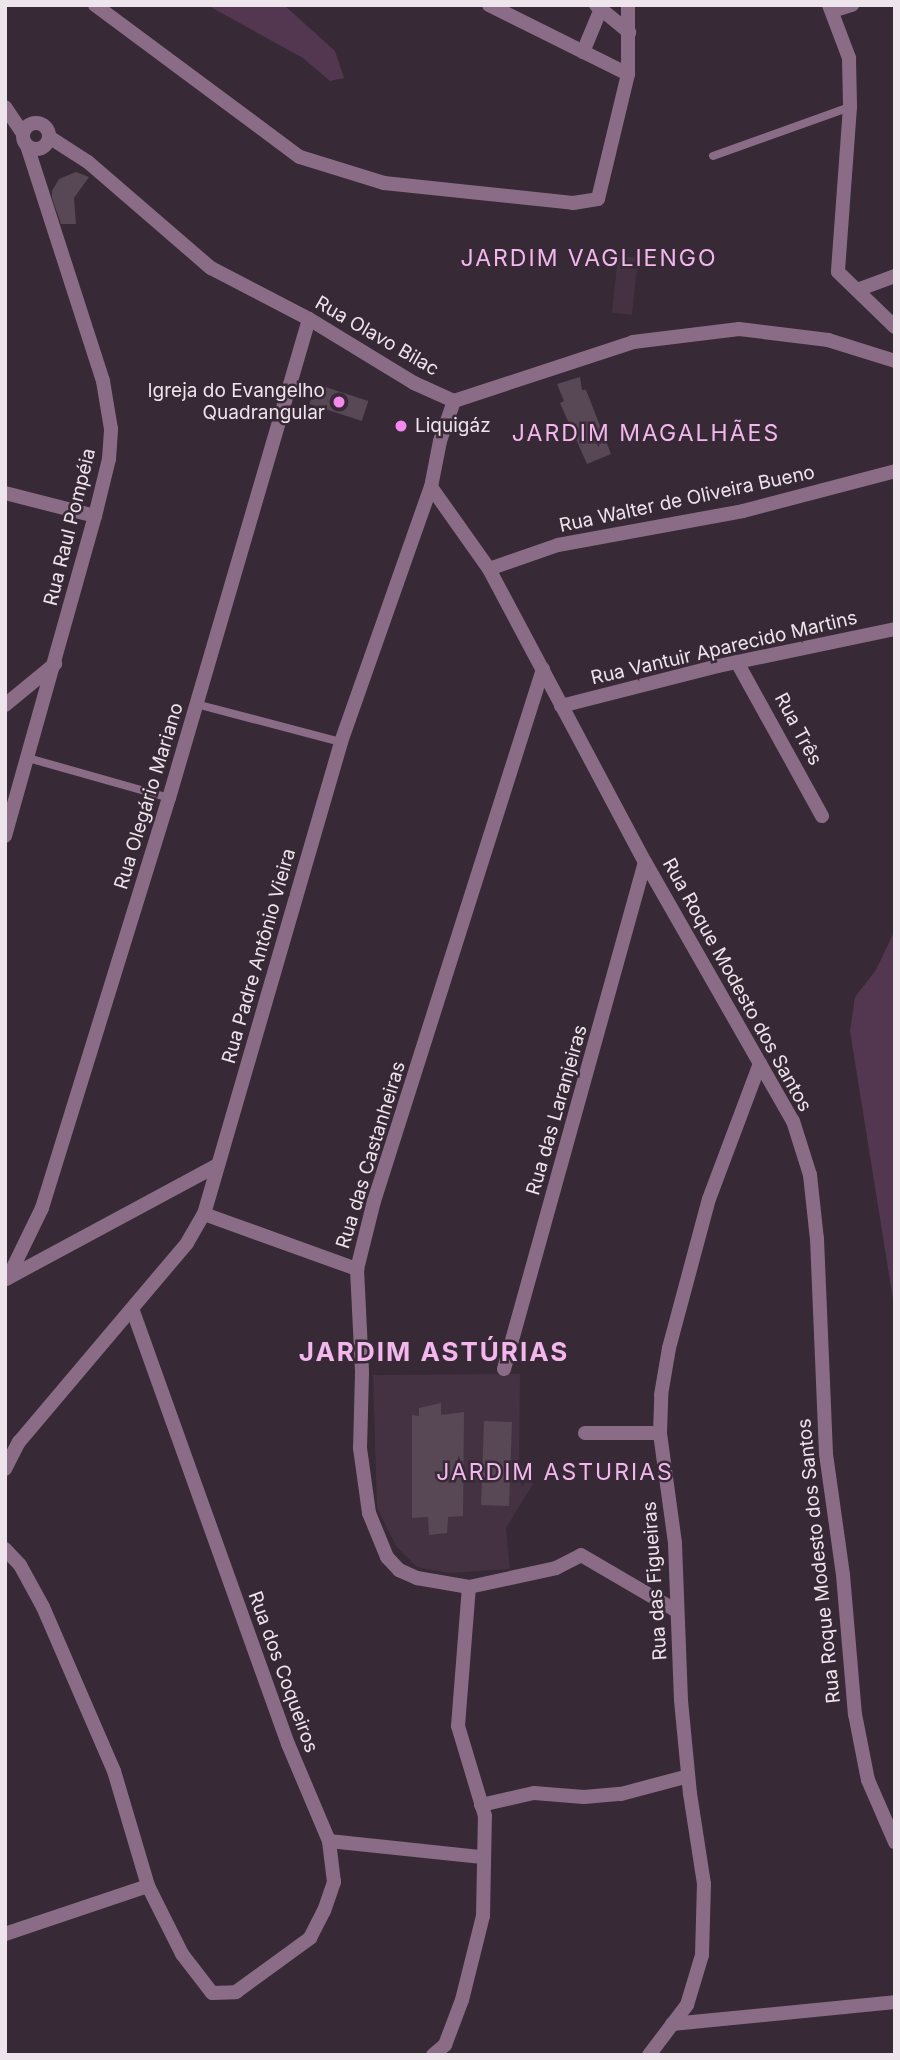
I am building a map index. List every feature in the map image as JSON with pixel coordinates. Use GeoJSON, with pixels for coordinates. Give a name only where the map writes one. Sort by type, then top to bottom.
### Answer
{"type":"FeatureCollection","features":[{"type":"Feature","properties":{"kind":"street"},"geometry":{"type":"LineString","coordinates":[[95,5],[300,157],[384,183],[573,203],[598,200],[628,74],[628,5]]}},
{"type":"Feature","properties":{"kind":"street"},"geometry":{"type":"LineString","coordinates":[[489,5],[628,74]]}},
{"type":"Feature","properties":{"kind":"street"},"geometry":{"type":"LineString","coordinates":[[852,5],[830,8],[849,58],[850,107],[838,272],[895,327]]}},
{"type":"Feature","properties":{"kind":"street"},"geometry":{"type":"LineString","coordinates":[[583,52],[598,8],[629,32]]}},
{"type":"Feature","properties":{"kind":"street"},"geometry":{"type":"LineString","coordinates":[[5,107],[25,140],[35,150],[43,148],[49,136],[47,129],[35,123],[27,127],[25,140]]}},
{"type":"Feature","properties":{"kind":"street","name":"Rua Olavo Bilac"},"geometry":{"type":"LineString","coordinates":[[49,136],[88,162],[211,268],[309,319],[414,383],[454,401]]}},
{"type":"Feature","properties":{"kind":"street","name":"Rua Raul Pompéia"},"geometry":{"type":"LineString","coordinates":[[5,836],[95,516],[109,459],[111,429],[103,382],[25,140]]}},
{"type":"Feature","properties":{"kind":"street"},"geometry":{"type":"LineString","coordinates":[[857,290],[895,276]]}},
{"type":"Feature","properties":{"kind":"street","name":"Rua Olegário Mariano"},"geometry":{"type":"LineString","coordinates":[[7,1279],[42,1208],[169,798],[309,319]]}},
{"type":"Feature","properties":{"kind":"street"},"geometry":{"type":"LineString","coordinates":[[454,401],[633,342],[739,328],[828,340],[895,362]]}},
{"type":"Feature","properties":{"kind":"street","name":"Rua Padre Antônio Vieira"},"geometry":{"type":"LineString","coordinates":[[5,1469],[19,1442],[187,1243],[204,1214],[341,742],[431,487],[440,441],[454,401]]}},
{"type":"Feature","properties":{"kind":"street","name":"Rua Walter de Oliveira Bueno"},"geometry":{"type":"LineString","coordinates":[[489,569],[558,545],[743,511],[895,471]]}},
{"type":"Feature","properties":{"kind":"street","name":"Rua Roque Modesto dos Santos"},"geometry":{"type":"LineString","coordinates":[[431,487],[489,569],[646,862],[793,1121],[810,1175],[821,1310],[821,1397],[843,1575],[855,1714],[868,1780],[895,1842]]}},
{"type":"Feature","properties":{"kind":"street"},"geometry":{"type":"LineString","coordinates":[[5,493],[95,516]]}},
{"type":"Feature","properties":{"kind":"street","name":"Rua Vantuir Aparecido Martins"},"geometry":{"type":"LineString","coordinates":[[561,706],[737,662],[895,629]]}},
{"type":"Feature","properties":{"kind":"street","name":"Rua Três"},"geometry":{"type":"LineString","coordinates":[[737,662],[822,816]]}},
{"type":"Feature","properties":{"kind":"street"},"geometry":{"type":"LineString","coordinates":[[5,705],[55,663]]}},
{"type":"Feature","properties":{"kind":"street","name":"Rua das Castanheiras"},"geometry":{"type":"LineString","coordinates":[[543,669],[374,1201],[358,1269],[362,1373],[360,1448],[369,1513],[387,1557],[399,1570],[417,1578],[469,1587],[556,1568],[581,1555],[677,1611]]}},
{"type":"Feature","properties":{"kind":"street","name":"Rua das Laranjeiras"},"geometry":{"type":"LineString","coordinates":[[504,1369],[646,862]]}},
{"type":"Feature","properties":{"kind":"street","name":"Rua das Figueiras"},"geometry":{"type":"LineString","coordinates":[[649,2055],[687,2005],[702,1955],[704,1884],[688,1776],[675,1543],[660,1433],[662,1395],[669,1348],[705,1213],[760,1063]]}},
{"type":"Feature","properties":{"kind":"street"},"geometry":{"type":"LineString","coordinates":[[7,1279],[218,1165]]}},
{"type":"Feature","properties":{"kind":"street"},"geometry":{"type":"LineString","coordinates":[[204,1214],[358,1269]]}},
{"type":"Feature","properties":{"kind":"street","name":"Rua dos Coqueiros"},"geometry":{"type":"LineString","coordinates":[[132,1310],[288,1744],[329,1841],[334,1882],[324,1911],[310,1938],[236,1992],[212,1993],[182,1955],[148,1886]]}},
{"type":"Feature","properties":{"kind":"street"},"geometry":{"type":"LineString","coordinates":[[585,1433],[660,1433]]}},
{"type":"Feature","properties":{"kind":"street"},"geometry":{"type":"LineString","coordinates":[[5,1549],[20,1565],[43,1607],[114,1771],[148,1886],[5,1934]]}},
{"type":"Feature","properties":{"kind":"street"},"geometry":{"type":"LineString","coordinates":[[433,2055],[445,2045],[462,2000],[483,1916],[482,1857],[485,1816],[458,1726],[469,1587]]}},
{"type":"Feature","properties":{"kind":"street"},"geometry":{"type":"LineString","coordinates":[[481,1805],[534,1793],[584,1797],[621,1794],[688,1776]]}},
{"type":"Feature","properties":{"kind":"street"},"geometry":{"type":"LineString","coordinates":[[329,1841],[482,1857]]}},
{"type":"Feature","properties":{"kind":"street"},"geometry":{"type":"LineString","coordinates":[[672,2024],[895,2002]]}},
{"type":"Feature","properties":{"kind":"lane"},"geometry":{"type":"LineString","coordinates":[[713,156],[850,107]]}},
{"type":"Feature","properties":{"kind":"lane"},"geometry":{"type":"LineString","coordinates":[[196,704],[341,742]]}},
{"type":"Feature","properties":{"kind":"lane"},"geometry":{"type":"LineString","coordinates":[[27,758],[169,798]]}},
{"type":"Feature","properties":{"kind":"shaded area"},"geometry":{"type":"Polygon","coordinates":[[[207,5],[284,5],[335,51],[344,78],[330,81],[303,58],[207,5]]]}},
{"type":"Feature","properties":{"kind":"shaded area"},"geometry":{"type":"Polygon","coordinates":[[[618,256],[638,258],[632,315],[612,313],[618,256]]]}},
{"type":"Feature","properties":{"kind":"shaded area"},"geometry":{"type":"Polygon","coordinates":[[[895,930],[895,1312],[850,1031],[855,997],[876,970],[895,930]]]}},
{"type":"Feature","properties":{"kind":"shaded area"},"geometry":{"type":"Polygon","coordinates":[[[520,1374],[519,1461],[533,1484],[506,1528],[510,1569],[449,1573],[417,1567],[396,1546],[377,1508],[373,1375],[520,1374]]]}},
{"type":"Feature","properties":{"kind":"building"},"geometry":{"type":"Polygon","coordinates":[[[76,172],[89,177],[74,198],[76,224],[61,224],[52,191],[59,179],[76,172]]]}},
{"type":"Feature","properties":{"kind":"building"},"geometry":{"type":"Polygon","coordinates":[[[580,377],[582,390],[586,390],[611,454],[587,464],[560,403],[564,401],[557,384],[580,377]]]}},
{"type":"Feature","properties":{"kind":"building","name":"Igreja do Evangelho Quadrangular"},"geometry":{"type":"Polygon","coordinates":[[[316,384],[368,401],[362,421],[310,404],[316,384]]]}},
{"type":"Feature","properties":{"kind":"building"},"geometry":{"type":"Polygon","coordinates":[[[441,1403],[441,1415],[464,1412],[463,1516],[448,1517],[447,1533],[429,1535],[428,1517],[412,1518],[412,1415],[419,1416],[419,1408],[441,1403]]]}},
{"type":"Feature","properties":{"kind":"building"},"geometry":{"type":"Polygon","coordinates":[[[484,1421],[512,1422],[509,1506],[481,1505],[484,1421]]]}},
{"type":"Feature","properties":{"kind":"place","name":"Igreja do Evangelho Quadrangular"},"geometry":{"type":"Point","coordinates":[339,402]}},
{"type":"Feature","properties":{"kind":"place","name":"Liquigáz"},"geometry":{"type":"Point","coordinates":[401,426]}},
{"type":"Feature","properties":{"kind":"district","name":"JARDIM VAGLIENGO"},"geometry":{"type":"Point","coordinates":[589,258]}},
{"type":"Feature","properties":{"kind":"district","name":"JARDIM MAGALHÃES"},"geometry":{"type":"Point","coordinates":[646,433]}},
{"type":"Feature","properties":{"kind":"district","name":"JARDIM ASTÚRIAS"},"geometry":{"type":"Point","coordinates":[434,1352]}},
{"type":"Feature","properties":{"kind":"district","name":"JARDIM ASTURIAS"},"geometry":{"type":"Point","coordinates":[555,1472]}}]}
